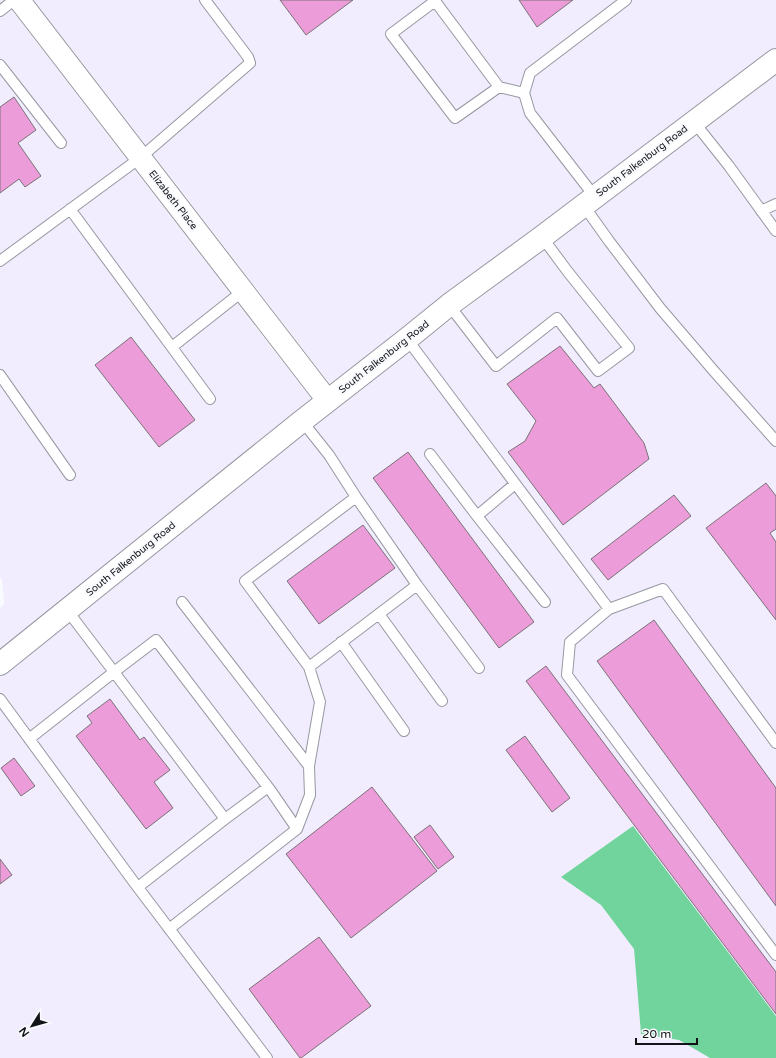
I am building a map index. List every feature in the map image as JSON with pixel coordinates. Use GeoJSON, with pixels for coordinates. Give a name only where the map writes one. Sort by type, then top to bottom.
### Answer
{"type":"FeatureCollection","features":[{"type":"Feature","properties":{"kind":"street","name":"Elizabeth Place"},"geometry":{"type":"LineString","coordinates":[[19,0],[328,401]]}},
{"type":"Feature","properties":{"kind":"street","name":"South Falkenburg Road"},"geometry":{"type":"LineString","coordinates":[[0,664],[449,305],[694,122],[774,67]]}},
{"type":"Feature","properties":{"kind":"lane"},"geometry":{"type":"LineString","coordinates":[[0,11],[14,0]]}},
{"type":"Feature","properties":{"kind":"lane"},"geometry":{"type":"LineString","coordinates":[[0,261],[140,158],[250,63],[248,57],[205,0]]}},
{"type":"Feature","properties":{"kind":"lane"},"geometry":{"type":"LineString","coordinates":[[626,0],[530,73],[524,93],[530,113],[590,201],[609,241],[660,308],[776,441]]}},
{"type":"Feature","properties":{"kind":"lane"},"geometry":{"type":"LineString","coordinates":[[499,87],[455,118],[391,34],[435,1],[499,87],[524,93]]}},
{"type":"Feature","properties":{"kind":"lane"},"geometry":{"type":"LineString","coordinates":[[0,65],[61,143]]}},
{"type":"Feature","properties":{"kind":"lane"},"geometry":{"type":"LineString","coordinates":[[694,122],[729,166],[776,231]]}},
{"type":"Feature","properties":{"kind":"lane"},"geometry":{"type":"LineString","coordinates":[[761,211],[776,204]]}},
{"type":"Feature","properties":{"kind":"lane"},"geometry":{"type":"LineString","coordinates":[[70,209],[210,399]]}},
{"type":"Feature","properties":{"kind":"lane"},"geometry":{"type":"LineString","coordinates":[[449,305],[496,366],[557,318],[598,371],[629,348],[542,237]]}},
{"type":"Feature","properties":{"kind":"lane"},"geometry":{"type":"LineString","coordinates":[[172,347],[243,291]]}},
{"type":"Feature","properties":{"kind":"lane"},"geometry":{"type":"LineString","coordinates":[[407,339],[608,609]]}},
{"type":"Feature","properties":{"kind":"lane"},"geometry":{"type":"LineString","coordinates":[[0,375],[70,475]]}},
{"type":"Feature","properties":{"kind":"lane"},"geometry":{"type":"LineString","coordinates":[[302,421],[329,455],[417,585],[479,668]]}},
{"type":"Feature","properties":{"kind":"lane"},"geometry":{"type":"LineString","coordinates":[[430,454],[545,602]]}},
{"type":"Feature","properties":{"kind":"lane"},"geometry":{"type":"LineString","coordinates":[[477,516],[515,484]]}},
{"type":"Feature","properties":{"kind":"lane"},"geometry":{"type":"LineString","coordinates":[[169,929],[297,829],[310,795],[309,766],[320,702],[309,667],[245,581],[356,497]]}},
{"type":"Feature","properties":{"kind":"lane"},"geometry":{"type":"LineString","coordinates":[[309,667],[417,585]]}},
{"type":"Feature","properties":{"kind":"lane"},"geometry":{"type":"LineString","coordinates":[[776,743],[663,589],[608,609],[570,642],[567,675],[776,955]]}},
{"type":"Feature","properties":{"kind":"lane"},"geometry":{"type":"LineString","coordinates":[[182,602],[309,766]]}},
{"type":"Feature","properties":{"kind":"lane"},"geometry":{"type":"LineString","coordinates":[[67,610],[225,820]]}},
{"type":"Feature","properties":{"kind":"lane"},"geometry":{"type":"LineString","coordinates":[[379,614],[442,701]]}},
{"type":"Feature","properties":{"kind":"lane"},"geometry":{"type":"LineString","coordinates":[[29,739],[156,640],[268,787],[297,829]]}},
{"type":"Feature","properties":{"kind":"lane"},"geometry":{"type":"LineString","coordinates":[[341,642],[404,731]]}},
{"type":"Feature","properties":{"kind":"lane"},"geometry":{"type":"LineString","coordinates":[[0,699],[169,929],[267,1058]]}},
{"type":"Feature","properties":{"kind":"lane"},"geometry":{"type":"LineString","coordinates":[[138,887],[268,787]]}},
{"type":"Feature","properties":{"kind":"shaded area"},"geometry":{"type":"Polygon","coordinates":[[[0,0],[4,0],[312,400],[0,650],[0,608],[4,604],[4,598],[2,580],[0,577],[0,0]]]}},
{"type":"Feature","properties":{"kind":"shaded area"},"geometry":{"type":"Polygon","coordinates":[[[34,0],[776,0],[776,47],[331,385],[34,0]]]}},
{"type":"Feature","properties":{"kind":"shaded area"},"geometry":{"type":"Polygon","coordinates":[[[776,74],[776,1016],[633,826],[561,877],[601,905],[634,949],[641,1034],[679,1040],[710,1058],[0,1058],[0,677],[334,409],[776,74]]]}},
{"type":"Feature","properties":{"kind":"green space"},"geometry":{"type":"Polygon","coordinates":[[[633,826],[776,1016],[776,1058],[710,1058],[679,1040],[641,1034],[634,949],[601,905],[561,877],[633,826]]]}},
{"type":"Feature","properties":{"kind":"building"},"geometry":{"type":"Polygon","coordinates":[[[280,0],[353,0],[306,35],[280,0]]]}},
{"type":"Feature","properties":{"kind":"building"},"geometry":{"type":"Polygon","coordinates":[[[519,0],[573,0],[537,27],[519,0]]]}},
{"type":"Feature","properties":{"kind":"building"},"geometry":{"type":"Polygon","coordinates":[[[14,97],[36,130],[18,143],[41,176],[25,187],[19,179],[0,193],[0,107],[14,97]]]}},
{"type":"Feature","properties":{"kind":"building"},"geometry":{"type":"Polygon","coordinates":[[[131,337],[195,420],[159,447],[95,365],[131,337]]]}},
{"type":"Feature","properties":{"kind":"building"},"geometry":{"type":"Polygon","coordinates":[[[560,346],[594,388],[600,384],[644,443],[649,459],[563,525],[508,452],[525,441],[536,421],[507,384],[560,346]]]}},
{"type":"Feature","properties":{"kind":"building"},"geometry":{"type":"Polygon","coordinates":[[[408,452],[534,622],[499,648],[373,478],[408,452]]]}},
{"type":"Feature","properties":{"kind":"building"},"geometry":{"type":"Polygon","coordinates":[[[766,483],[776,496],[776,529],[770,533],[776,542],[776,620],[706,528],[766,483]]]}},
{"type":"Feature","properties":{"kind":"building"},"geometry":{"type":"Polygon","coordinates":[[[674,495],[691,516],[608,580],[591,559],[674,495]]]}},
{"type":"Feature","properties":{"kind":"building"},"geometry":{"type":"Polygon","coordinates":[[[363,525],[395,568],[319,624],[287,581],[363,525]]]}},
{"type":"Feature","properties":{"kind":"building"},"geometry":{"type":"Polygon","coordinates":[[[654,620],[776,788],[776,906],[597,661],[654,620]]]}},
{"type":"Feature","properties":{"kind":"building"},"geometry":{"type":"Polygon","coordinates":[[[546,666],[776,972],[776,1014],[526,681],[546,666]]]}},
{"type":"Feature","properties":{"kind":"building"},"geometry":{"type":"Polygon","coordinates":[[[110,699],[140,740],[144,737],[170,770],[154,782],[173,808],[146,829],[76,736],[92,723],[87,716],[110,699]]]}},
{"type":"Feature","properties":{"kind":"building"},"geometry":{"type":"Polygon","coordinates":[[[525,736],[570,798],[552,812],[506,750],[525,736]]]}},
{"type":"Feature","properties":{"kind":"building"},"geometry":{"type":"Polygon","coordinates":[[[14,758],[35,786],[21,796],[1,768],[14,758]]]}},
{"type":"Feature","properties":{"kind":"building"},"geometry":{"type":"Polygon","coordinates":[[[372,787],[437,871],[351,938],[286,854],[372,787]]]}},
{"type":"Feature","properties":{"kind":"building"},"geometry":{"type":"Polygon","coordinates":[[[430,825],[454,857],[438,869],[414,837],[430,825]]]}},
{"type":"Feature","properties":{"kind":"building"},"geometry":{"type":"Polygon","coordinates":[[[0,859],[12,875],[0,884],[0,859]]]}},
{"type":"Feature","properties":{"kind":"building"},"geometry":{"type":"Polygon","coordinates":[[[319,937],[371,1006],[300,1058],[249,989],[319,937]]]}}]}
